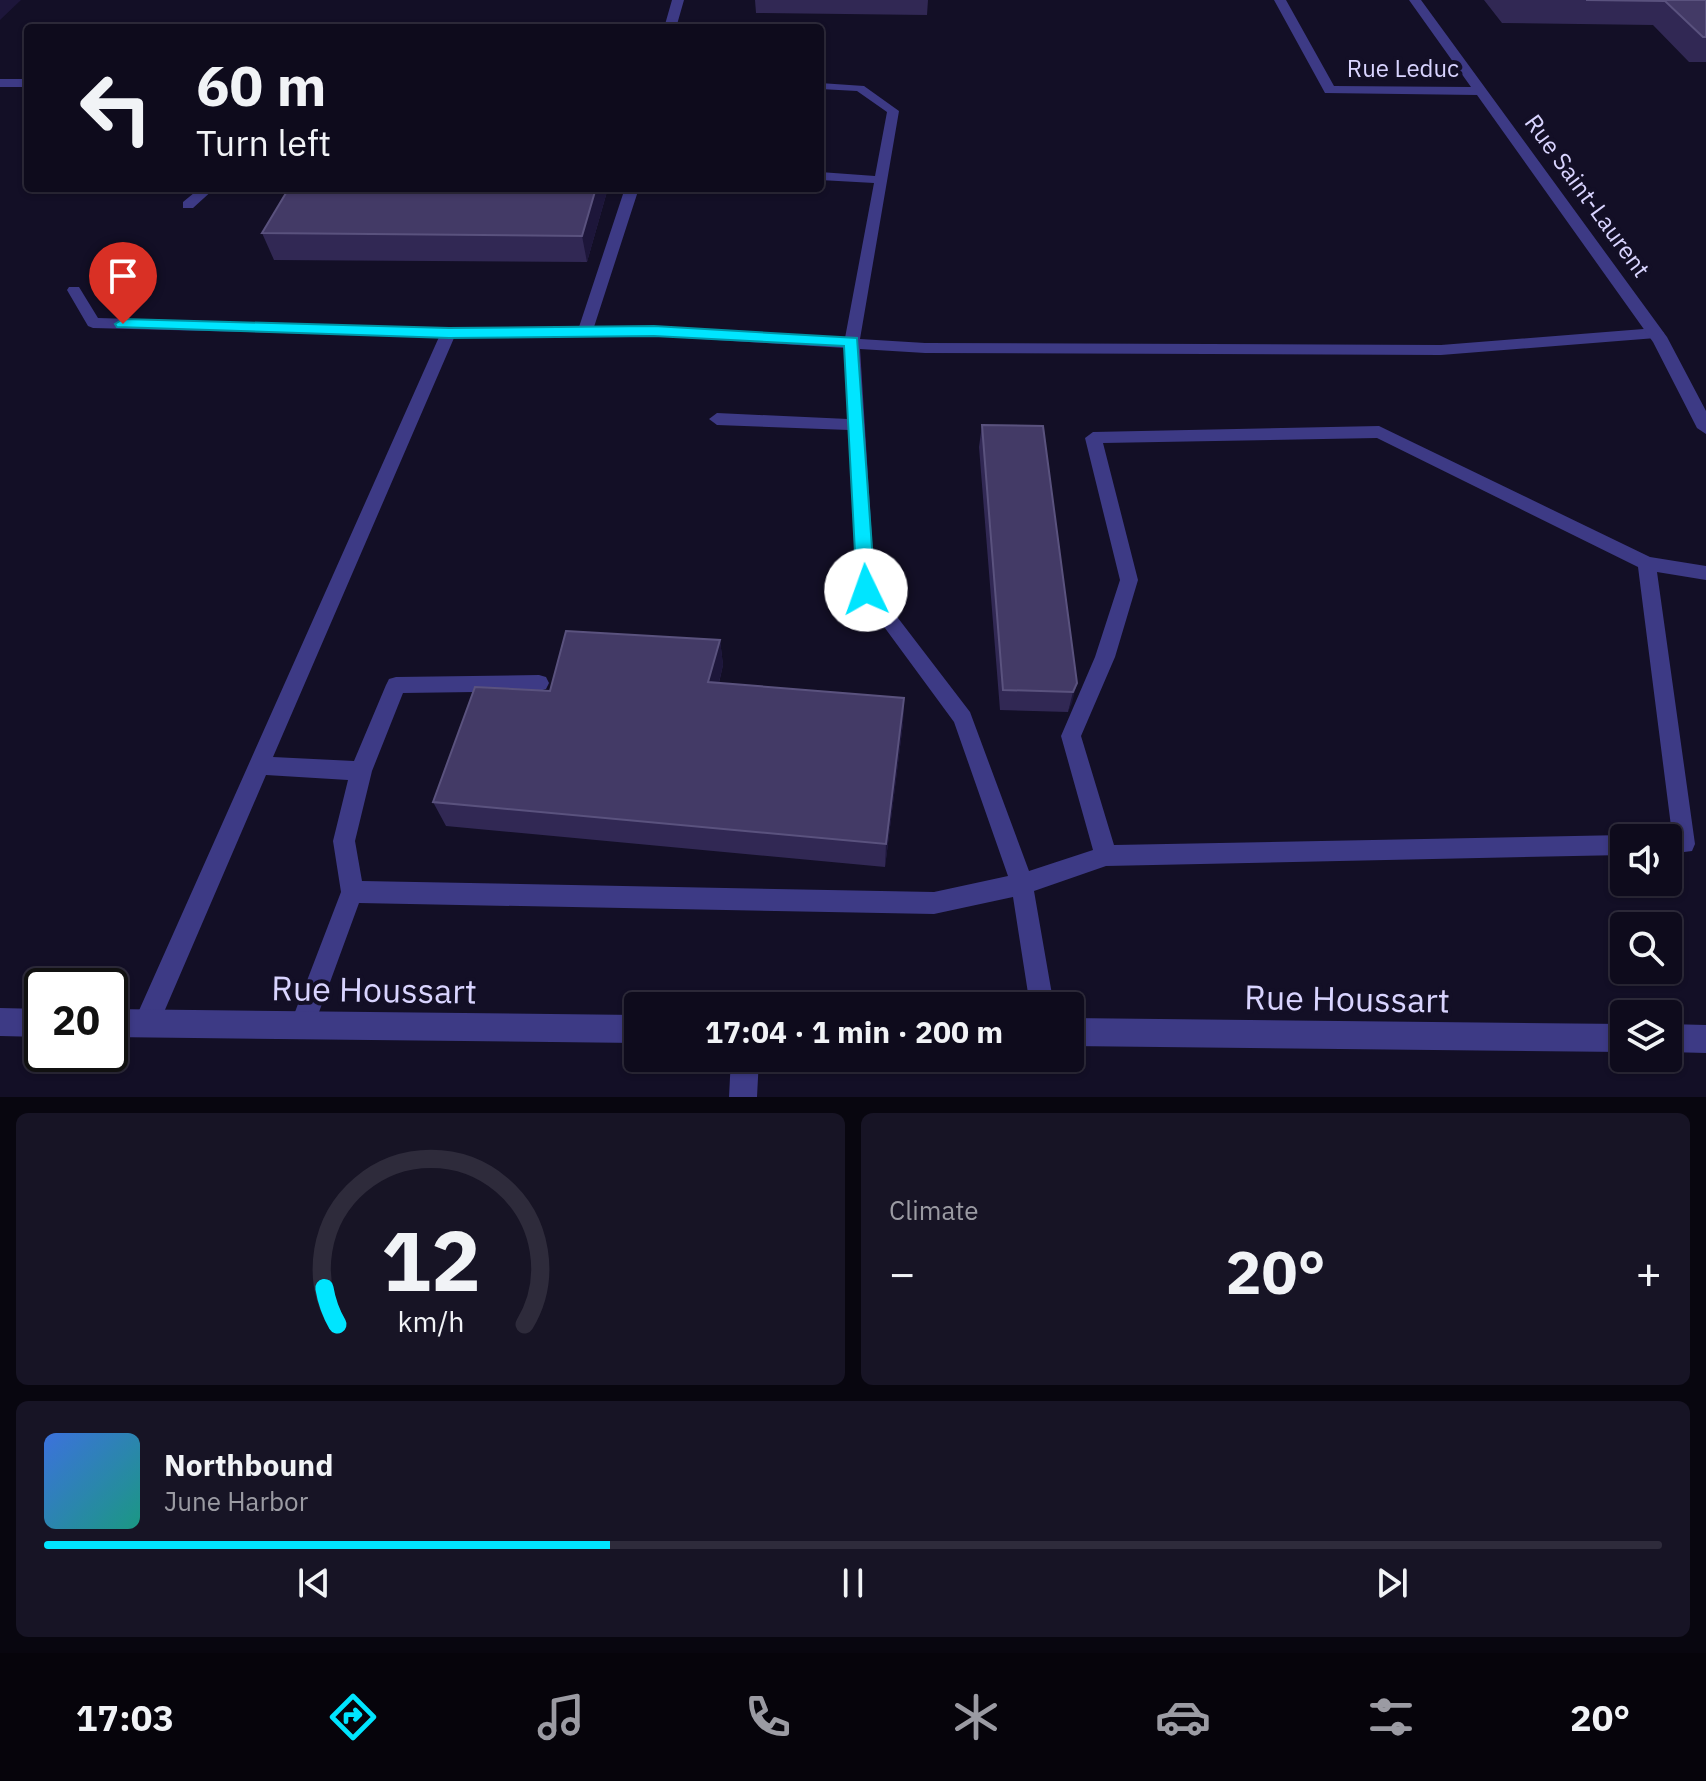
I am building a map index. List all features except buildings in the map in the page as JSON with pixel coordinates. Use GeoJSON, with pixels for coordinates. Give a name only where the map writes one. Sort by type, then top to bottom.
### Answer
{"type":"FeatureCollection","features":[{"type":"Feature","properties":{"kind":"street"},"geometry":{"type":"LineString","coordinates":[[671,24],[678,0]]}},
{"type":"Feature","properties":{"kind":"street","name":"Rue Leduc"},"geometry":{"type":"LineString","coordinates":[[1280,0],[1330,90],[1482,91]]}},
{"type":"Feature","properties":{"kind":"street","name":"Rue Saint-Laurent"},"geometry":{"type":"LineString","coordinates":[[1415,0],[1656,333],[1683,378],[1706,428]]}},
{"type":"Feature","properties":{"kind":"street"},"geometry":{"type":"LineString","coordinates":[[0,83],[24,83]]}},
{"type":"Feature","properties":{"kind":"street"},"geometry":{"type":"LineString","coordinates":[[0,1022],[24,1023]]}},
{"type":"Feature","properties":{"kind":"street","name":"Rue Houssart"},"geometry":{"type":"LineString","coordinates":[[128,1024],[624,1029]]}},
{"type":"Feature","properties":{"kind":"street","name":"Rue Houssart"},"geometry":{"type":"LineString","coordinates":[[1084,1032],[1610,1038]]}},
{"type":"Feature","properties":{"kind":"street"},"geometry":{"type":"LineString","coordinates":[[1682,1038],[1706,1039]]}},
{"type":"Feature","properties":{"kind":"street"},"geometry":{"type":"LineString","coordinates":[[743,1097],[744,1072]]}},
{"type":"Feature","properties":{"kind":"lane"},"geometry":{"type":"LineString","coordinates":[[824,86],[860,88],[893,111],[852,342],[866,590],[963,718],[1022,884],[1040,992]]}},
{"type":"Feature","properties":{"kind":"lane"},"geometry":{"type":"LineString","coordinates":[[824,176],[881,180]]}},
{"type":"Feature","properties":{"kind":"lane"},"geometry":{"type":"LineString","coordinates":[[188,205],[203,192]]}},
{"type":"Feature","properties":{"kind":"lane"},"geometry":{"type":"LineString","coordinates":[[585,332],[631,192]]}},
{"type":"Feature","properties":{"kind":"lane"},"geometry":{"type":"LineString","coordinates":[[74,290],[93,323],[449,333],[654,331],[925,348],[1441,350],[1656,333]]}},
{"type":"Feature","properties":{"kind":"lane"},"geometry":{"type":"LineString","coordinates":[[146,1024],[262,766],[449,333]]}},
{"type":"Feature","properties":{"kind":"lane"},"geometry":{"type":"LineString","coordinates":[[717,419],[857,425]]}},
{"type":"Feature","properties":{"kind":"lane"},"geometry":{"type":"LineString","coordinates":[[1106,856],[1071,736],[1105,657],[1129,580],[1093,438],[1379,432],[1647,563],[1706,573]]}},
{"type":"Feature","properties":{"kind":"lane"},"geometry":{"type":"LineString","coordinates":[[1647,563],[1681,824]]}},
{"type":"Feature","properties":{"kind":"lane"},"geometry":{"type":"LineString","coordinates":[[302,1025],[352,892],[344,841],[361,771],[396,685],[539,683]]}},
{"type":"Feature","properties":{"kind":"lane"},"geometry":{"type":"LineString","coordinates":[[262,766],[361,771]]}},
{"type":"Feature","properties":{"kind":"lane"},"geometry":{"type":"LineString","coordinates":[[352,892],[934,903],[1022,884],[1106,856],[1610,845]]}},
{"type":"Feature","properties":{"kind":"route"},"geometry":{"type":"LineString","coordinates":[[123,324],[449,333],[654,331],[852,342],[866,590]]}}]}
